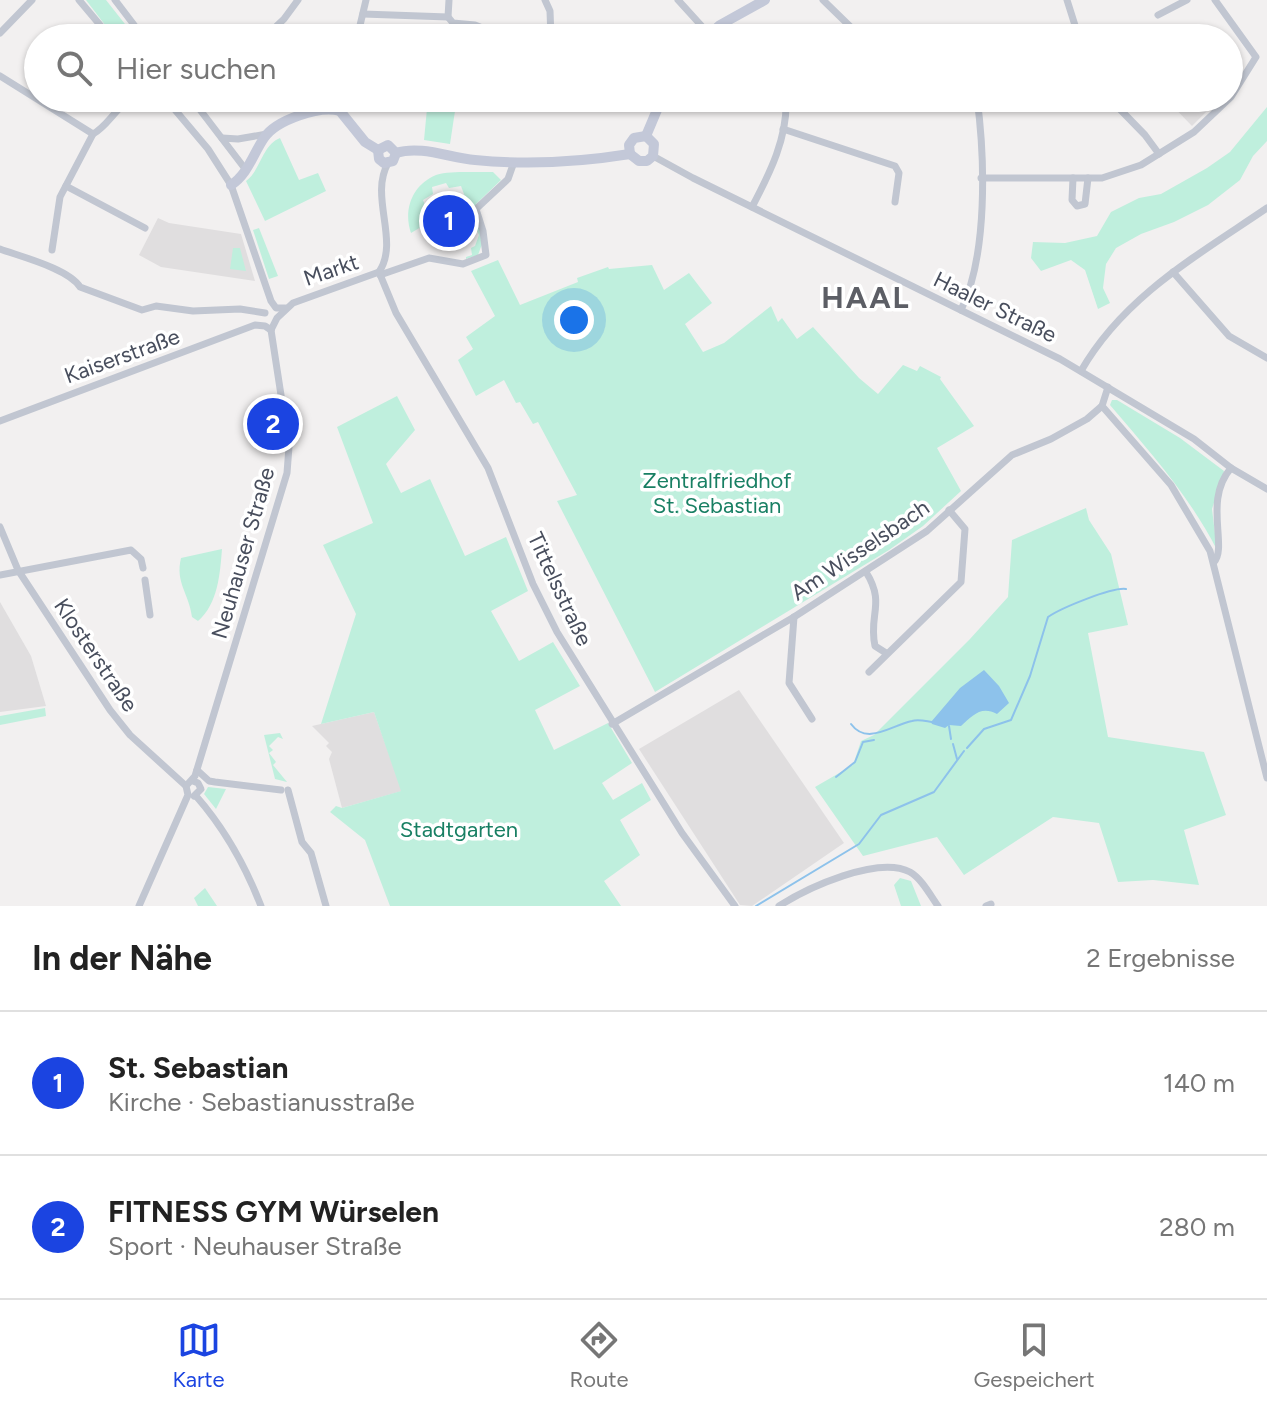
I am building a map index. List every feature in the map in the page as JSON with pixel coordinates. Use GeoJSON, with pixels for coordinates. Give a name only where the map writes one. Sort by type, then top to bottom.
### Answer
{"type":"FeatureCollection","features":[{"type":"Feature","properties":{"kind":"street"},"geometry":{"type":"LineString","coordinates":[[0,33],[32,0]]}},
{"type":"Feature","properties":{"kind":"street"},"geometry":{"type":"LineString","coordinates":[[79,0],[99,24]]}},
{"type":"Feature","properties":{"kind":"street"},"geometry":{"type":"LineString","coordinates":[[115,0],[133,24]]}},
{"type":"Feature","properties":{"kind":"street"},"geometry":{"type":"LineString","coordinates":[[279,24],[298,0]]}},
{"type":"Feature","properties":{"kind":"street"},"geometry":{"type":"LineString","coordinates":[[449,0],[448,17],[453,23],[464,24]]}},
{"type":"Feature","properties":{"kind":"street"},"geometry":{"type":"LineString","coordinates":[[545,0],[551,24]]}},
{"type":"Feature","properties":{"kind":"street"},"geometry":{"type":"LineString","coordinates":[[678,0],[697,24]]}},
{"type":"Feature","properties":{"kind":"street"},"geometry":{"type":"LineString","coordinates":[[726,24],[765,0]]}},
{"type":"Feature","properties":{"kind":"street"},"geometry":{"type":"LineString","coordinates":[[823,0],[848,24]]}},
{"type":"Feature","properties":{"kind":"street"},"geometry":{"type":"LineString","coordinates":[[1067,0],[1075,24]]}},
{"type":"Feature","properties":{"kind":"street"},"geometry":{"type":"LineString","coordinates":[[1158,15],[1187,0]]}},
{"type":"Feature","properties":{"kind":"street"},"geometry":{"type":"LineString","coordinates":[[1215,0],[1232,24]]}},
{"type":"Feature","properties":{"kind":"street"},"geometry":{"type":"LineString","coordinates":[[360,24],[365,2]]}},
{"type":"Feature","properties":{"kind":"street"},"geometry":{"type":"LineString","coordinates":[[363,14],[448,17]]}},
{"type":"Feature","properties":{"kind":"street"},"geometry":{"type":"LineString","coordinates":[[1243,39],[1256,57]]}},
{"type":"Feature","properties":{"kind":"street"},"geometry":{"type":"LineString","coordinates":[[1243,78],[1256,57],[1267,50]]}},
{"type":"Feature","properties":{"kind":"street"},"geometry":{"type":"LineString","coordinates":[[0,76],[24,91]]}},
{"type":"Feature","properties":{"kind":"street"},"geometry":{"type":"LineString","coordinates":[[58,112],[93,134]]}},
{"type":"Feature","properties":{"kind":"street"},"geometry":{"type":"LineString","coordinates":[[52,250],[58,206],[66,186],[93,134],[114,112]]}},
{"type":"Feature","properties":{"kind":"street"},"geometry":{"type":"LineString","coordinates":[[177,112],[208,149],[231,185],[271,301]]}},
{"type":"Feature","properties":{"kind":"street"},"geometry":{"type":"LineString","coordinates":[[202,112],[246,170]]}},
{"type":"Feature","properties":{"kind":"street"},"geometry":{"type":"LineString","coordinates":[[221,138],[238,139],[267,134],[311,112]]}},
{"type":"Feature","properties":{"kind":"street"},"geometry":{"type":"LineString","coordinates":[[339,112],[365,142],[378,150]]}},
{"type":"Feature","properties":{"kind":"street"},"geometry":{"type":"LineString","coordinates":[[646,136],[656,112]]}},
{"type":"Feature","properties":{"kind":"street"},"geometry":{"type":"LineString","coordinates":[[752,207],[772,168],[785,112]]}},
{"type":"Feature","properties":{"kind":"street"},"geometry":{"type":"LineString","coordinates":[[961,310],[971,284],[979,243],[981,178],[978,112]]}},
{"type":"Feature","properties":{"kind":"street"},"geometry":{"type":"LineString","coordinates":[[1123,112],[1159,154]]}},
{"type":"Feature","properties":{"kind":"street"},"geometry":{"type":"LineString","coordinates":[[981,178],[1102,178],[1141,165],[1194,132],[1215,112]]}},
{"type":"Feature","properties":{"kind":"street"},"geometry":{"type":"LineString","coordinates":[[783,129],[895,166],[899,173],[895,202]]}},
{"type":"Feature","properties":{"kind":"street"},"geometry":{"type":"LineString","coordinates":[[231,185],[246,170],[267,134]]}},
{"type":"Feature","properties":{"kind":"street"},"geometry":{"type":"LineString","coordinates":[[396,153],[411,150],[474,160],[514,162],[630,154],[639,161],[647,161],[653,156],[654,144],[646,136],[637,136],[630,141],[630,154]]}},
{"type":"Feature","properties":{"kind":"street"},"geometry":{"type":"LineString","coordinates":[[378,150],[388,145],[396,153]]}},
{"type":"Feature","properties":{"kind":"street"},"geometry":{"type":"LineString","coordinates":[[378,150],[379,159],[388,163],[396,153]]}},
{"type":"Feature","properties":{"kind":"street","name":"Haaler Straße"},"geometry":{"type":"LineString","coordinates":[[653,156],[1081,371],[1194,439],[1231,468],[1267,489]]}},
{"type":"Feature","properties":{"kind":"street","name":"Markt"},"geometry":{"type":"LineString","coordinates":[[271,301],[276,308],[285,308],[307,297],[429,258],[463,264],[486,255],[476,209],[508,179],[514,162]]}},
{"type":"Feature","properties":{"kind":"street","name":"Markt"},"geometry":{"type":"LineString","coordinates":[[379,274],[387,245],[381,182],[388,163]]}},
{"type":"Feature","properties":{"kind":"street"},"geometry":{"type":"LineString","coordinates":[[1073,178],[1072,200],[1077,206],[1088,200],[1088,178]]}},
{"type":"Feature","properties":{"kind":"street"},"geometry":{"type":"LineString","coordinates":[[66,186],[145,228]]}},
{"type":"Feature","properties":{"kind":"street"},"geometry":{"type":"LineString","coordinates":[[1081,371],[1119,318],[1136,300],[1267,208]]}},
{"type":"Feature","properties":{"kind":"street"},"geometry":{"type":"LineString","coordinates":[[0,249],[75,279],[80,287],[142,310],[156,306],[193,311],[240,309],[265,313]]}},
{"type":"Feature","properties":{"kind":"street"},"geometry":{"type":"LineString","coordinates":[[1173,272],[1229,336],[1266,355]]}},
{"type":"Feature","properties":{"kind":"street","name":"Tittelsstraße"},"geometry":{"type":"LineString","coordinates":[[379,274],[403,326],[488,468],[533,584],[557,632],[688,843],[735,906]]}},
{"type":"Feature","properties":{"kind":"street","name":"Kaiserstraße"},"geometry":{"type":"LineString","coordinates":[[0,421],[255,325],[271,301]]}},
{"type":"Feature","properties":{"kind":"street","name":"Markt"},"geometry":{"type":"LineString","coordinates":[[271,330],[285,308]]}},
{"type":"Feature","properties":{"kind":"street"},"geometry":{"type":"LineString","coordinates":[[255,325],[271,330]]}},
{"type":"Feature","properties":{"kind":"street","name":"Neuhauser Straße"},"geometry":{"type":"LineString","coordinates":[[139,906],[192,788],[287,473],[289,447],[271,330]]}},
{"type":"Feature","properties":{"kind":"street"},"geometry":{"type":"LineString","coordinates":[[1108,387],[1102,406],[1171,485],[1199,527],[1214,562],[1267,778]]}},
{"type":"Feature","properties":{"kind":"street","name":"Am Wisselsbach"},"geometry":{"type":"LineString","coordinates":[[612,724],[866,572],[927,531],[1012,455],[1051,439],[1087,419],[1102,406]]}},
{"type":"Feature","properties":{"kind":"street"},"geometry":{"type":"LineString","coordinates":[[1214,562],[1220,550],[1215,522],[1217,499],[1231,468]]}},
{"type":"Feature","properties":{"kind":"street"},"geometry":{"type":"LineString","coordinates":[[869,672],[961,582],[965,529],[949,510]]}},
{"type":"Feature","properties":{"kind":"street","name":"Klosterstraße"},"geometry":{"type":"LineString","coordinates":[[0,527],[18,570],[110,710],[130,735],[192,788],[216,819],[244,864],[261,906]]}},
{"type":"Feature","properties":{"kind":"street"},"geometry":{"type":"LineString","coordinates":[[0,575],[131,550],[141,559],[143,568]]}},
{"type":"Feature","properties":{"kind":"street"},"geometry":{"type":"LineString","coordinates":[[866,572],[875,587],[877,598],[873,638],[875,646],[886,653]]}},
{"type":"Feature","properties":{"kind":"street"},"geometry":{"type":"LineString","coordinates":[[145,580],[150,615]]}},
{"type":"Feature","properties":{"kind":"street"},"geometry":{"type":"LineString","coordinates":[[794,617],[789,683],[812,719]]}},
{"type":"Feature","properties":{"kind":"street"},"geometry":{"type":"LineString","coordinates":[[197,770],[209,781]]}},
{"type":"Feature","properties":{"kind":"street"},"geometry":{"type":"LineString","coordinates":[[192,788],[209,781],[284,790],[302,842],[311,853],[326,906]]}},
{"type":"Feature","properties":{"kind":"street"},"geometry":{"type":"LineString","coordinates":[[779,906],[872,867],[888,866],[908,871],[917,877],[938,906]]}},
{"type":"Feature","properties":{"kind":"shaded area"},"geometry":{"type":"Polygon","coordinates":[[[1178,112],[1206,112],[1192,126],[1178,112]]]}},
{"type":"Feature","properties":{"kind":"shaded area"},"geometry":{"type":"Polygon","coordinates":[[[158,218],[169,223],[241,234],[255,281],[161,267],[139,255],[158,218]]]}},
{"type":"Feature","properties":{"kind":"shaded area"},"geometry":{"type":"Polygon","coordinates":[[[0,602],[31,656],[46,706],[0,712],[0,602]]]}},
{"type":"Feature","properties":{"kind":"shaded area"},"geometry":{"type":"Polygon","coordinates":[[[739,690],[844,843],[752,906],[740,905],[639,749],[739,690]]]}},
{"type":"Feature","properties":{"kind":"shaded area"},"geometry":{"type":"Polygon","coordinates":[[[374,712],[402,791],[342,808],[329,759],[332,752],[326,746],[329,743],[312,726],[374,712]]]}},
{"type":"Feature","properties":{"kind":"green space"},"geometry":{"type":"Polygon","coordinates":[[[86,0],[106,0],[125,24],[104,24],[86,0]]]}},
{"type":"Feature","properties":{"kind":"green space"},"geometry":{"type":"Polygon","coordinates":[[[1267,107],[1267,141],[1253,156],[1240,180],[1208,205],[1116,248],[1106,264],[1103,288],[1110,303],[1098,309],[1085,270],[1071,260],[1041,271],[1031,258],[1033,242],[1065,243],[1097,236],[1111,212],[1139,198],[1161,194],[1207,168],[1230,152],[1267,107]]]}},
{"type":"Feature","properties":{"kind":"green space"},"geometry":{"type":"Polygon","coordinates":[[[427,112],[455,112],[450,144],[424,140],[427,112]]]}},
{"type":"Feature","properties":{"kind":"green space"},"geometry":{"type":"Polygon","coordinates":[[[280,138],[299,180],[318,173],[326,191],[265,221],[246,181],[269,146],[280,138]]]}},
{"type":"Feature","properties":{"kind":"green space"},"geometry":{"type":"Polygon","coordinates":[[[493,172],[501,180],[476,204],[482,244],[478,255],[466,259],[472,255],[471,248],[479,235],[475,226],[469,228],[466,218],[471,213],[461,186],[449,188],[446,183],[432,187],[433,194],[423,200],[431,221],[411,233],[408,216],[415,192],[428,179],[443,173],[493,172]]]}},
{"type":"Feature","properties":{"kind":"green space"},"geometry":{"type":"Polygon","coordinates":[[[259,228],[278,276],[269,279],[253,230],[259,228]]]}},
{"type":"Feature","properties":{"kind":"green space"},"geometry":{"type":"Polygon","coordinates":[[[233,248],[240,248],[246,271],[230,269],[233,248]]]}},
{"type":"Feature","properties":{"kind":"green space","name":"Zentralfriedhof St. Sebastian"},"geometry":{"type":"Polygon","coordinates":[[[498,260],[520,305],[608,267],[652,265],[664,290],[689,273],[712,303],[685,324],[703,352],[724,343],[771,306],[778,322],[782,318],[797,339],[813,327],[859,378],[878,394],[903,365],[917,371],[920,366],[941,377],[974,426],[937,448],[961,491],[923,526],[889,550],[655,692],[557,501],[577,495],[538,422],[533,424],[520,402],[516,403],[504,380],[476,396],[458,360],[473,349],[466,337],[495,316],[471,271],[498,260]]]}},
{"type":"Feature","properties":{"kind":"green space","name":"Stadtgarten"},"geometry":{"type":"Polygon","coordinates":[[[397,396],[415,430],[386,464],[401,493],[430,479],[465,556],[506,537],[528,591],[491,611],[519,661],[553,642],[580,686],[535,710],[554,750],[608,723],[632,763],[602,783],[613,800],[642,783],[651,800],[620,820],[640,855],[604,881],[621,906],[390,906],[365,840],[330,812],[336,806],[342,808],[401,791],[374,712],[321,724],[356,614],[323,545],[373,523],[337,427],[397,396]]]}},
{"type":"Feature","properties":{"kind":"green space"},"geometry":{"type":"Polygon","coordinates":[[[1112,400],[1117,400],[1180,438],[1224,471],[1212,509],[1217,550],[1181,492],[1110,405],[1112,400]]]}},
{"type":"Feature","properties":{"kind":"green space"},"geometry":{"type":"Polygon","coordinates":[[[1086,508],[1089,520],[1111,554],[1128,625],[1088,633],[1108,737],[1204,752],[1226,815],[1184,830],[1199,885],[1153,880],[1118,882],[1099,823],[1053,817],[964,875],[937,837],[863,856],[815,787],[853,765],[861,741],[874,735],[1008,597],[1012,540],[1086,508]]]}},
{"type":"Feature","properties":{"kind":"green space"},"geometry":{"type":"Polygon","coordinates":[[[222,549],[214,597],[198,621],[192,617],[181,581],[181,558],[222,549]]]}},
{"type":"Feature","properties":{"kind":"green space"},"geometry":{"type":"Polygon","coordinates":[[[45,708],[46,716],[0,725],[0,716],[45,708]]]}},
{"type":"Feature","properties":{"kind":"green space"},"geometry":{"type":"Polygon","coordinates":[[[280,733],[283,739],[278,737],[269,746],[273,750],[269,753],[276,762],[273,765],[287,782],[275,779],[264,735],[280,733]]]}},
{"type":"Feature","properties":{"kind":"green space"},"geometry":{"type":"Polygon","coordinates":[[[208,787],[226,789],[216,809],[204,794],[208,787]]]}},
{"type":"Feature","properties":{"kind":"green space"},"geometry":{"type":"Polygon","coordinates":[[[900,878],[911,881],[921,906],[901,906],[894,885],[900,878]]]}},
{"type":"Feature","properties":{"kind":"green space"},"geometry":{"type":"Polygon","coordinates":[[[205,888],[217,906],[198,906],[194,898],[205,888]]]}},
{"type":"Feature","properties":{"kind":"water"},"geometry":{"type":"Polygon","coordinates":[[[984,670],[1009,703],[997,714],[986,711],[977,713],[961,726],[949,725],[945,728],[932,724],[960,688],[984,670]]]}},
{"type":"Feature","properties":{"kind":"waterway"},"geometry":{"type":"LineString","coordinates":[[967,748],[984,729],[1011,720],[1030,676],[1048,617],[1087,599],[1126,589]]}},
{"type":"Feature","properties":{"kind":"waterway"},"geometry":{"type":"LineString","coordinates":[[851,724],[857,730],[872,734],[914,720],[932,722]]}},
{"type":"Feature","properties":{"kind":"waterway"},"geometry":{"type":"LineString","coordinates":[[949,726],[951,739]]}},
{"type":"Feature","properties":{"kind":"waterway"},"geometry":{"type":"LineString","coordinates":[[836,777],[855,762],[863,742],[874,740]]}},
{"type":"Feature","properties":{"kind":"waterway"},"geometry":{"type":"LineString","coordinates":[[953,744],[957,759]]}},
{"type":"Feature","properties":{"kind":"waterway"},"geometry":{"type":"LineString","coordinates":[[756,906],[859,844],[881,815],[934,792],[964,751]]}},
{"type":"Feature","properties":{"kind":"place","name":"St. Sebastian"},"geometry":{"type":"Point","coordinates":[449,221]}},
{"type":"Feature","properties":{"kind":"place","name":"FITNESS GYM Würselen"},"geometry":{"type":"Point","coordinates":[273,424]}},
{"type":"Feature","properties":{"kind":"district","name":"HAAL"},"geometry":{"type":"Point","coordinates":[866,297]}}]}
